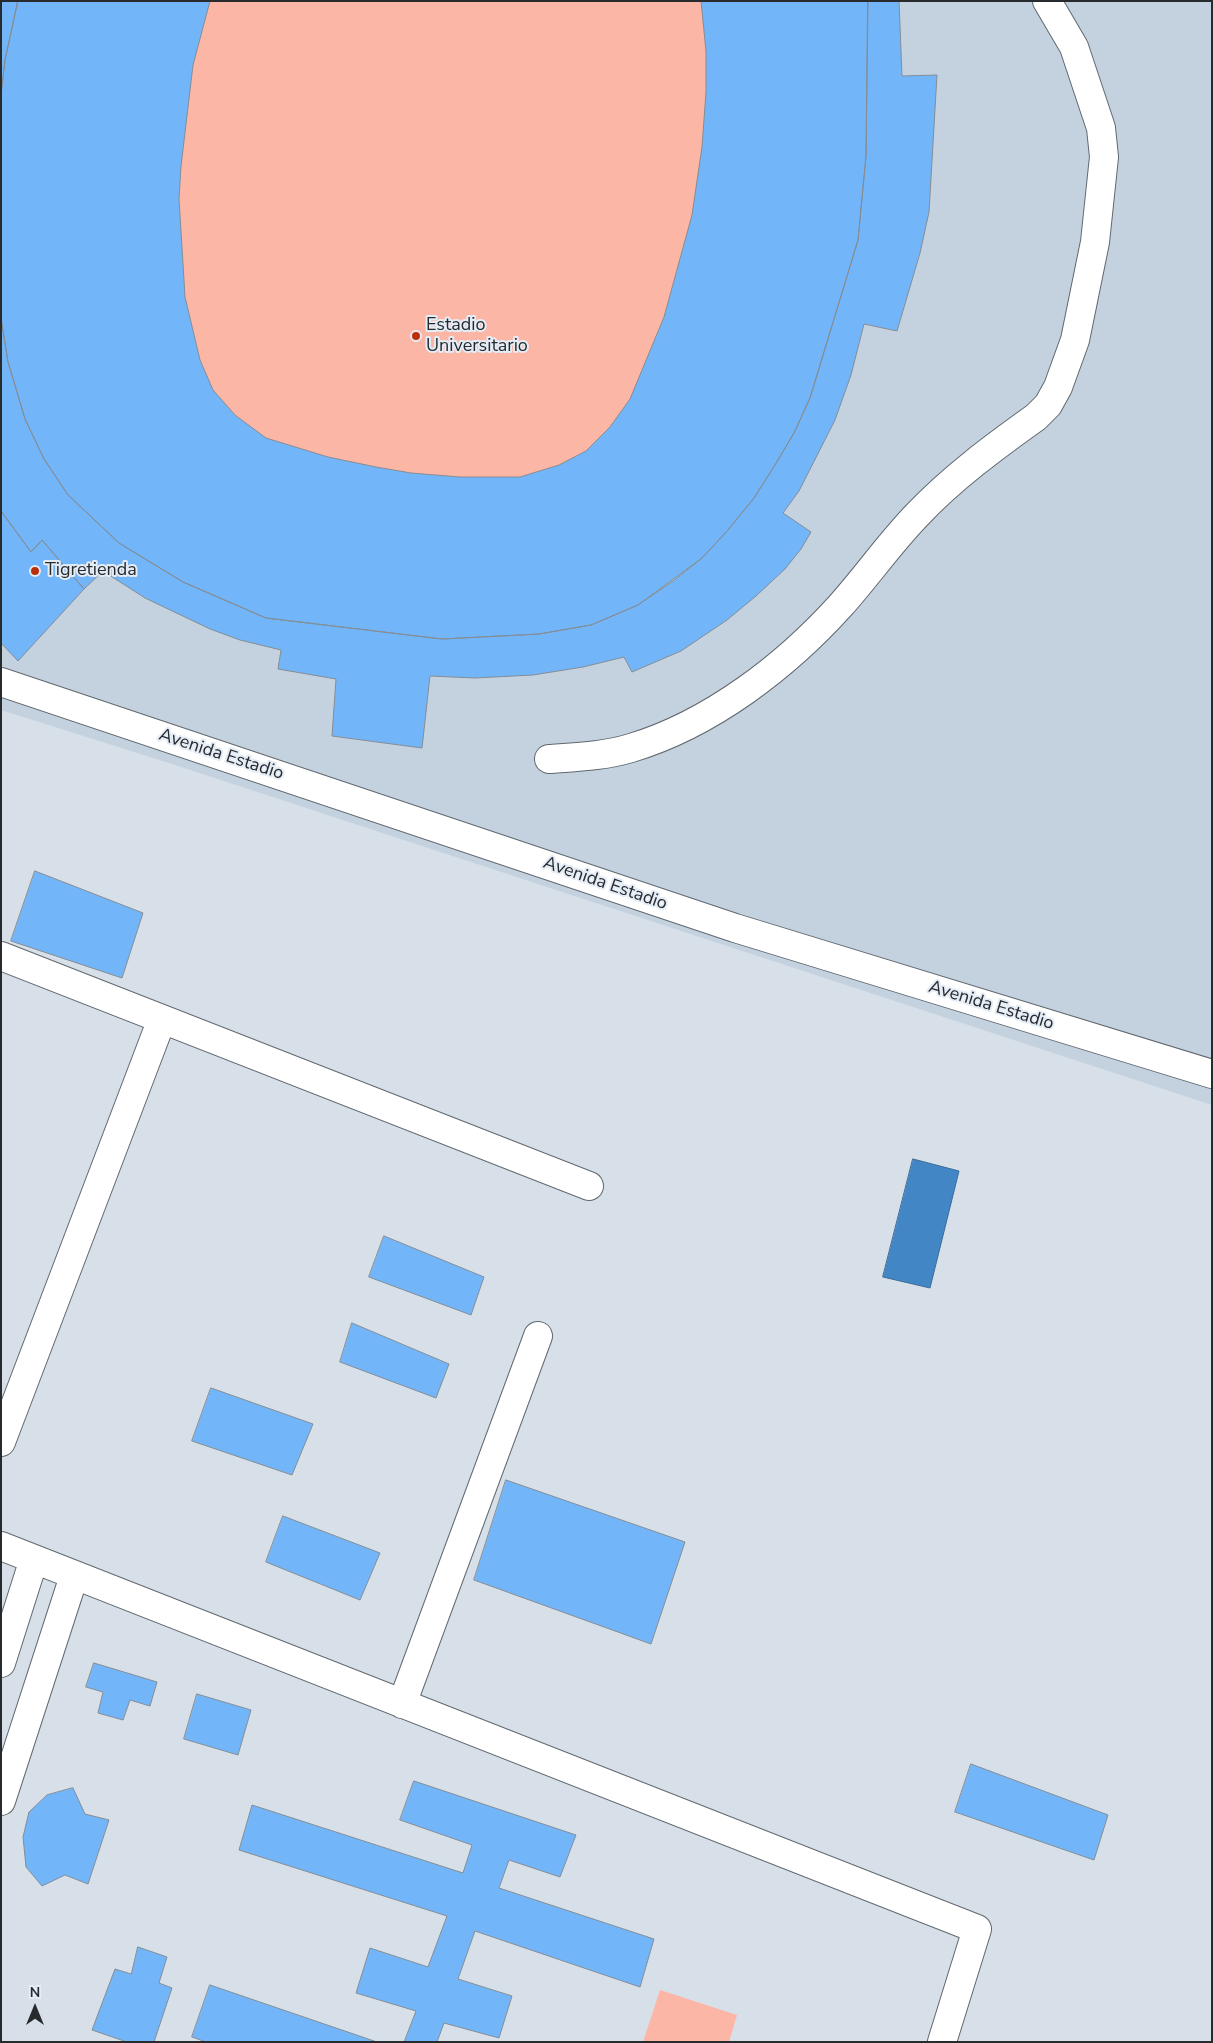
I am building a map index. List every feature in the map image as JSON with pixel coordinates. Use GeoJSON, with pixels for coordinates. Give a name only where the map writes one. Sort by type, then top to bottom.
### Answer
{"type":"FeatureCollection","features":[{"type":"Feature","properties":{"kind":"street"},"geometry":{"type":"LineString","coordinates":[[549,759],[592,756],[631,748],[706,715],[792,656],[841,604],[890,544],[946,486],[1036,417],[1048,405],[1058,388],[1075,340],[1095,242],[1104,157],[1100,128],[1074,47],[1047,1]]}},
{"type":"Feature","properties":{"kind":"street","name":"Avenida Estadio"},"geometry":{"type":"LineString","coordinates":[[3,681],[735,928],[1212,1074]]}},
{"type":"Feature","properties":{"kind":"street"},"geometry":{"type":"LineString","coordinates":[[1,956],[589,1186]]}},
{"type":"Feature","properties":{"kind":"street"},"geometry":{"type":"LineString","coordinates":[[1,1442],[162,1019]]}},
{"type":"Feature","properties":{"kind":"street"},"geometry":{"type":"LineString","coordinates":[[402,1704],[538,1336]]}},
{"type":"Feature","properties":{"kind":"street"},"geometry":{"type":"LineString","coordinates":[[1,1546],[977,1929],[942,2042]]}},
{"type":"Feature","properties":{"kind":"street"},"geometry":{"type":"LineString","coordinates":[[1,1663],[34,1559]]}},
{"type":"Feature","properties":{"kind":"street"},"geometry":{"type":"LineString","coordinates":[[1,1801],[74,1576]]}},
{"type":"Feature","properties":{"kind":"shaded area"},"geometry":{"type":"Polygon","coordinates":[[[1,1],[1212,1],[1212,1105],[169,763],[1,710],[1,1]]]}},
{"type":"Feature","properties":{"kind":"shaded area","name":"Estadio Universitario"},"geometry":{"type":"Polygon","coordinates":[[[18,1],[868,1],[823,355],[266,618],[18,1]]]}},
{"type":"Feature","properties":{"kind":"shaded area"},"geometry":{"type":"Polygon","coordinates":[[[660,1990],[737,2015],[729,2042],[643,2042],[660,1990]]]}},
{"type":"Feature","properties":{"kind":"water"},"geometry":{"type":"Polygon","coordinates":[[[913,1159],[959,1171],[930,1288],[883,1277],[913,1159]]]}},
{"type":"Feature","properties":{"kind":"building"},"geometry":{"type":"Polygon","coordinates":[[[1,1],[18,1],[5,60],[1,95],[1,1]]]}},
{"type":"Feature","properties":{"kind":"building"},"geometry":{"type":"Polygon","coordinates":[[[18,1],[210,1],[193,65],[179,199],[185,297],[200,360],[213,390],[235,415],[266,438],[328,457],[411,473],[460,477],[520,477],[559,465],[586,451],[610,427],[630,399],[664,317],[692,215],[702,147],[706,92],[706,51],[701,1],[868,1],[866,156],[858,240],[810,398],[794,433],[754,498],[702,558],[638,605],[591,625],[539,634],[442,639],[266,618],[183,582],[119,543],[68,495],[44,459],[25,419],[8,362],[1,318],[1,95],[5,60],[18,1]]]}},
{"type":"Feature","properties":{"kind":"building"},"geometry":{"type":"Polygon","coordinates":[[[868,1],[899,1],[902,76],[937,75],[929,212],[920,253],[897,331],[864,324],[851,375],[835,420],[799,491],[783,513],[811,532],[801,549],[785,569],[756,596],[727,620],[681,651],[632,672],[624,657],[583,667],[533,675],[475,678],[430,676],[422,748],[332,736],[336,679],[278,669],[281,650],[240,640],[210,629],[145,598],[103,571],[84,589],[42,540],[31,552],[1,511],[1,318],[8,362],[25,419],[44,459],[68,495],[119,543],[183,582],[266,618],[442,639],[539,634],[591,625],[638,605],[702,558],[728,530],[754,498],[775,465],[794,433],[810,398],[858,240],[866,156],[868,1]]]}},
{"type":"Feature","properties":{"kind":"building","name":"Tigretienda"},"geometry":{"type":"Polygon","coordinates":[[[1,511],[31,552],[42,540],[84,589],[18,661],[1,643],[1,511]]]}},
{"type":"Feature","properties":{"kind":"building"},"geometry":{"type":"Polygon","coordinates":[[[35,871],[143,913],[122,978],[11,941],[35,871]]]}},
{"type":"Feature","properties":{"kind":"building"},"geometry":{"type":"Polygon","coordinates":[[[384,1236],[484,1277],[471,1315],[369,1277],[384,1236]]]}},
{"type":"Feature","properties":{"kind":"building"},"geometry":{"type":"Polygon","coordinates":[[[352,1323],[449,1364],[436,1398],[340,1362],[352,1323]]]}},
{"type":"Feature","properties":{"kind":"building"},"geometry":{"type":"Polygon","coordinates":[[[211,1388],[313,1424],[292,1475],[192,1441],[211,1388]]]}},
{"type":"Feature","properties":{"kind":"building"},"geometry":{"type":"Polygon","coordinates":[[[506,1480],[685,1542],[651,1644],[474,1580],[506,1480]]]}},
{"type":"Feature","properties":{"kind":"building"},"geometry":{"type":"Polygon","coordinates":[[[283,1516],[380,1553],[360,1600],[266,1562],[283,1516]]]}},
{"type":"Feature","properties":{"kind":"building"},"geometry":{"type":"Polygon","coordinates":[[[94,1663],[157,1682],[150,1706],[130,1700],[123,1720],[98,1713],[103,1692],[86,1687],[94,1663]]]}},
{"type":"Feature","properties":{"kind":"building"},"geometry":{"type":"Polygon","coordinates":[[[197,1694],[251,1710],[238,1755],[184,1739],[197,1694]]]}},
{"type":"Feature","properties":{"kind":"building"},"geometry":{"type":"Polygon","coordinates":[[[971,1764],[1108,1815],[1094,1860],[955,1812],[971,1764]]]}},
{"type":"Feature","properties":{"kind":"building"},"geometry":{"type":"Polygon","coordinates":[[[414,1781],[576,1835],[560,1877],[509,1860],[499,1888],[654,1939],[640,1987],[475,1931],[458,1979],[512,1996],[499,2038],[444,2023],[437,2042],[404,2042],[416,2011],[356,1993],[370,1948],[428,1967],[447,1916],[239,1850],[252,1805],[463,1873],[472,1845],[400,1820],[414,1781]]]}},
{"type":"Feature","properties":{"kind":"building"},"geometry":{"type":"Polygon","coordinates":[[[73,1788],[85,1814],[109,1820],[88,1884],[65,1875],[42,1886],[26,1867],[23,1837],[29,1812],[47,1795],[73,1788]]]}},
{"type":"Feature","properties":{"kind":"building"},"geometry":{"type":"Polygon","coordinates":[[[138,1947],[167,1957],[159,1983],[172,1988],[154,2042],[127,2042],[92,2030],[115,1969],[131,1974],[138,1947]]]}},
{"type":"Feature","properties":{"kind":"building"},"geometry":{"type":"Polygon","coordinates":[[[210,1985],[377,2042],[206,2042],[192,2037],[210,1985]]]}},
{"type":"Feature","properties":{"kind":"place","name":"Estadio Universitario"},"geometry":{"type":"Point","coordinates":[416,336]}},
{"type":"Feature","properties":{"kind":"place","name":"Tigretienda"},"geometry":{"type":"Point","coordinates":[35,571]}}]}
